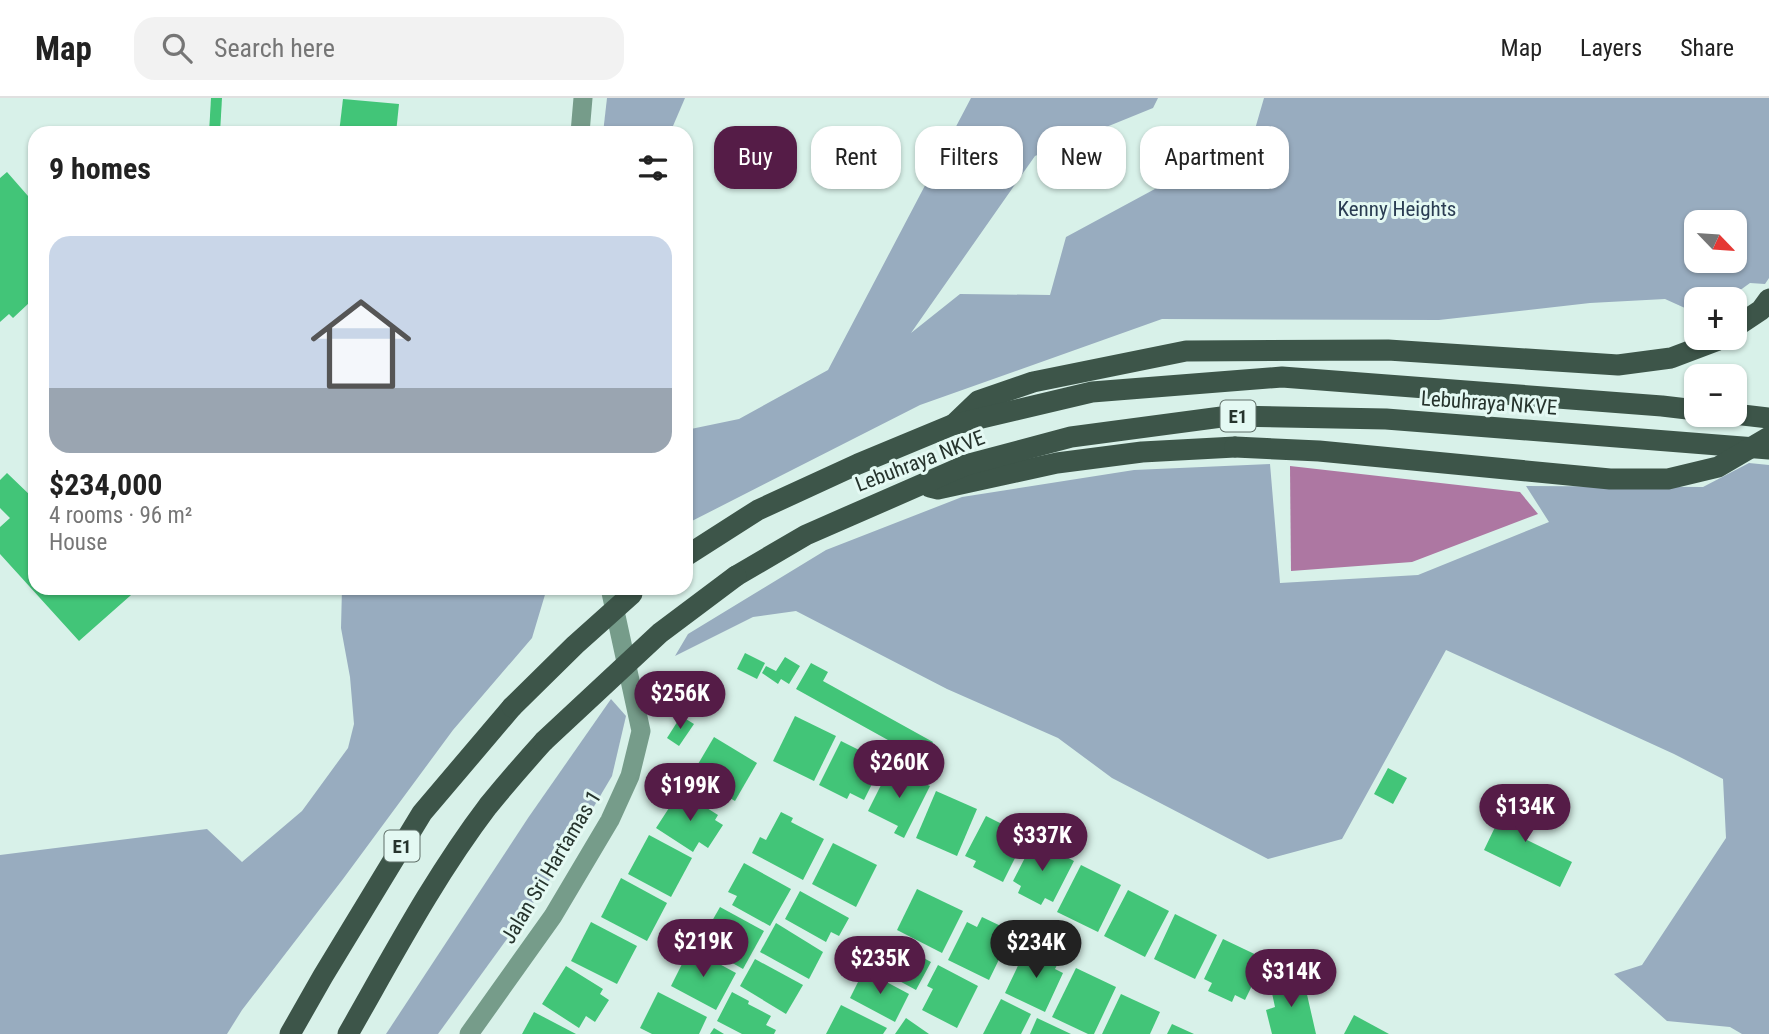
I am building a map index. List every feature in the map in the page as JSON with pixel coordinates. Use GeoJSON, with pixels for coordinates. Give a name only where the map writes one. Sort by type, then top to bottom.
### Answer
{"type":"FeatureCollection","features":[{"type":"Feature","properties":{"kind":"highway"},"geometry":{"type":"LineString","coordinates":[[1747,319],[1769,299]]}},
{"type":"Feature","properties":{"kind":"highway"},"geometry":{"type":"LineString","coordinates":[[952,425],[978,401],[1033,382],[1186,351],[1388,350],[1618,365],[1671,358],[1692,350]]}},
{"type":"Feature","properties":{"kind":"highway","name":"Lebuhraya NKVE"},"geometry":{"type":"LineString","coordinates":[[693,552],[758,510],[952,425],[1092,391],[1282,377],[1684,409]]}},
{"type":"Feature","properties":{"kind":"highway"},"geometry":{"type":"LineString","coordinates":[[1747,415],[1769,418]]}},
{"type":"Feature","properties":{"kind":"highway","name":"Lebuhraya NKVE"},"geometry":{"type":"LineString","coordinates":[[351,1030],[443,871],[489,806],[544,741],[660,633],[736,576],[806,535],[966,464],[1071,438],[1229,416],[1386,419],[1769,449]]}},
{"type":"Feature","properties":{"kind":"highway"},"geometry":{"type":"LineString","coordinates":[[919,485],[938,489],[1069,462],[1142,452],[1236,447],[1319,451],[1610,479],[1668,479],[1718,467],[1769,437]]}},
{"type":"Feature","properties":{"kind":"highway","name":"E1"},"geometry":{"type":"LineString","coordinates":[[309,999],[422,813],[512,707],[575,645],[632,595]]}},
{"type":"Feature","properties":{"kind":"highway"},"geometry":{"type":"LineString","coordinates":[[283,1034],[309,999]]}},
{"type":"Feature","properties":{"kind":"highway"},"geometry":{"type":"LineString","coordinates":[[290,1034],[309,999]]}},
{"type":"Feature","properties":{"kind":"street"},"geometry":{"type":"LineString","coordinates":[[581,126],[583,98]]}},
{"type":"Feature","properties":{"kind":"street","name":"Jalan Sri Hartamas 1"},"geometry":{"type":"LineString","coordinates":[[470,1034],[553,916],[610,820],[630,776],[641,731],[612,595]]}},
{"type":"Feature","properties":{"kind":"green space"},"geometry":{"type":"Polygon","coordinates":[[[607,98],[685,98],[673,126],[604,126],[607,98]]]}},
{"type":"Feature","properties":{"kind":"green space","name":"Kenny Heights"},"geometry":{"type":"Polygon","coordinates":[[[971,98],[1158,98],[1153,108],[1109,126],[1037,126],[1035,156],[1023,173],[1023,126],[956,126],[971,98]]]}},
{"type":"Feature","properties":{"kind":"green space","name":"Kenny Heights"},"geometry":{"type":"Polygon","coordinates":[[[1264,98],[1769,98],[1769,278],[1765,284],[1750,283],[1744,287],[1684,287],[1684,308],[1665,299],[1590,303],[1439,320],[1162,319],[920,405],[693,520],[693,429],[739,419],[828,370],[923,189],[1012,189],[911,333],[960,294],[1050,295],[1066,237],[1155,189],[1289,189],[1289,126],[1256,126],[1264,98]]]}},
{"type":"Feature","properties":{"kind":"green space"},"geometry":{"type":"Polygon","coordinates":[[[1749,463],[1769,465],[1769,1034],[1742,1034],[1730,1027],[1667,1021],[1614,974],[1642,965],[1726,838],[1723,779],[1446,650],[1342,839],[1268,859],[1112,778],[1058,738],[947,689],[796,611],[753,617],[675,656],[688,634],[826,550],[962,497],[1134,470],[1270,464],[1280,583],[1418,575],[1549,522],[1526,486],[1703,487],[1749,463]]]}},
{"type":"Feature","properties":{"kind":"green space"},"geometry":{"type":"Polygon","coordinates":[[[342,595],[545,595],[532,638],[453,730],[242,1010],[227,1034],[0,1034],[0,855],[207,829],[242,862],[302,811],[348,748],[354,724],[350,677],[341,628],[342,595]]]}},
{"type":"Feature","properties":{"kind":"green space"},"geometry":{"type":"Polygon","coordinates":[[[611,699],[626,716],[612,776],[554,874],[438,1034],[386,1034],[528,818],[611,699]]]}},
{"type":"Feature","properties":{"kind":"shaded area"},"geometry":{"type":"Polygon","coordinates":[[[1290,466],[1520,492],[1538,514],[1412,562],[1291,571],[1290,466]]]}},
{"type":"Feature","properties":{"kind":"building"},"geometry":{"type":"Polygon","coordinates":[[[211,98],[222,98],[220,126],[209,126],[211,98]]]}},
{"type":"Feature","properties":{"kind":"building"},"geometry":{"type":"Polygon","coordinates":[[[343,99],[399,104],[397,126],[340,126],[343,99]]]}},
{"type":"Feature","properties":{"kind":"building"},"geometry":{"type":"Polygon","coordinates":[[[7,172],[28,196],[28,304],[13,318],[9,314],[0,322],[0,178],[7,172]]]}},
{"type":"Feature","properties":{"kind":"building"},"geometry":{"type":"Polygon","coordinates":[[[7,473],[28,493],[28,585],[0,554],[0,527],[10,518],[0,508],[0,480],[7,473]]]}},
{"type":"Feature","properties":{"kind":"building"},"geometry":{"type":"Polygon","coordinates":[[[37,595],[131,595],[79,641],[37,595]]]}},
{"type":"Feature","properties":{"kind":"building"},"geometry":{"type":"Polygon","coordinates":[[[745,653],[765,663],[757,679],[737,669],[745,653]]]}},
{"type":"Feature","properties":{"kind":"building"},"geometry":{"type":"Polygon","coordinates":[[[785,657],[800,666],[789,684],[781,679],[778,684],[762,673],[766,666],[776,671],[785,657]]]}},
{"type":"Feature","properties":{"kind":"building"},"geometry":{"type":"Polygon","coordinates":[[[811,663],[828,672],[823,681],[933,742],[924,760],[796,689],[811,663]]]}},
{"type":"Feature","properties":{"kind":"building"},"geometry":{"type":"Polygon","coordinates":[[[681,716],[694,724],[679,746],[667,738],[681,716]]]}},
{"type":"Feature","properties":{"kind":"building"},"geometry":{"type":"Polygon","coordinates":[[[795,716],[836,736],[814,781],[773,761],[795,716]]]}},
{"type":"Feature","properties":{"kind":"building"},"geometry":{"type":"Polygon","coordinates":[[[714,737],[757,763],[735,801],[691,776],[714,737]]]}},
{"type":"Feature","properties":{"kind":"building"},"geometry":{"type":"Polygon","coordinates":[[[841,741],[883,762],[864,800],[850,793],[847,799],[819,785],[841,741]]]}},
{"type":"Feature","properties":{"kind":"building"},"geometry":{"type":"Polygon","coordinates":[[[890,767],[930,786],[904,838],[894,833],[898,826],[868,811],[890,767]]]}},
{"type":"Feature","properties":{"kind":"building"},"geometry":{"type":"Polygon","coordinates":[[[1388,768],[1407,778],[1393,804],[1374,794],[1388,768]]]}},
{"type":"Feature","properties":{"kind":"building"},"geometry":{"type":"Polygon","coordinates":[[[680,791],[718,815],[715,820],[723,825],[708,848],[699,842],[693,852],[656,828],[680,791]]]}},
{"type":"Feature","properties":{"kind":"building"},"geometry":{"type":"Polygon","coordinates":[[[936,791],[977,809],[957,856],[916,838],[936,791]]]}},
{"type":"Feature","properties":{"kind":"building"},"geometry":{"type":"Polygon","coordinates":[[[1510,796],[1541,811],[1527,840],[1572,862],[1560,887],[1484,850],[1510,796]]]}},
{"type":"Feature","properties":{"kind":"building"},"geometry":{"type":"Polygon","coordinates":[[[781,812],[793,818],[791,822],[824,839],[803,880],[752,853],[760,837],[766,840],[781,812]]]}},
{"type":"Feature","properties":{"kind":"building"},"geometry":{"type":"Polygon","coordinates":[[[986,816],[1026,836],[1003,882],[973,867],[976,861],[965,856],[986,816]]]}},
{"type":"Feature","properties":{"kind":"building"},"geometry":{"type":"Polygon","coordinates":[[[649,835],[692,858],[671,897],[628,874],[649,835]]]}},
{"type":"Feature","properties":{"kind":"building"},"geometry":{"type":"Polygon","coordinates":[[[1034,840],[1074,861],[1053,902],[1045,898],[1041,905],[1018,893],[1021,886],[1013,881],[1034,840]]]}},
{"type":"Feature","properties":{"kind":"building"},"geometry":{"type":"Polygon","coordinates":[[[833,843],[877,865],[856,907],[812,884],[833,843]]]}},
{"type":"Feature","properties":{"kind":"building"},"geometry":{"type":"Polygon","coordinates":[[[744,863],[791,889],[770,926],[732,905],[737,896],[728,892],[744,863]]]}},
{"type":"Feature","properties":{"kind":"building"},"geometry":{"type":"Polygon","coordinates":[[[1081,865],[1121,885],[1098,932],[1057,912],[1081,865]]]}},
{"type":"Feature","properties":{"kind":"building"},"geometry":{"type":"Polygon","coordinates":[[[621,878],[667,903],[647,941],[601,917],[621,878]]]}},
{"type":"Feature","properties":{"kind":"building"},"geometry":{"type":"Polygon","coordinates":[[[917,889],[963,911],[942,953],[897,930],[917,889]]]}},
{"type":"Feature","properties":{"kind":"building"},"geometry":{"type":"Polygon","coordinates":[[[1128,890],[1169,911],[1145,957],[1104,936],[1128,890]]]}},
{"type":"Feature","properties":{"kind":"building"},"geometry":{"type":"Polygon","coordinates":[[[800,891],[849,918],[839,936],[831,932],[826,942],[785,919],[800,891]]]}},
{"type":"Feature","properties":{"kind":"building"},"geometry":{"type":"Polygon","coordinates":[[[720,907],[764,931],[743,969],[699,944],[720,907]]]}},
{"type":"Feature","properties":{"kind":"building"},"geometry":{"type":"Polygon","coordinates":[[[1175,914],[1217,935],[1195,979],[1154,959],[1175,914]]]}},
{"type":"Feature","properties":{"kind":"building"},"geometry":{"type":"Polygon","coordinates":[[[982,917],[1005,928],[1000,939],[1007,943],[989,980],[948,960],[967,922],[977,927],[982,917]]]}},
{"type":"Feature","properties":{"kind":"building"},"geometry":{"type":"Polygon","coordinates":[[[591,922],[637,946],[617,984],[571,961],[591,922]]]}},
{"type":"Feature","properties":{"kind":"building"},"geometry":{"type":"Polygon","coordinates":[[[776,923],[823,952],[809,979],[760,952],[776,923]]]}},
{"type":"Feature","properties":{"kind":"building"},"geometry":{"type":"Polygon","coordinates":[[[1223,939],[1265,959],[1245,1000],[1235,995],[1232,1002],[1208,991],[1212,983],[1204,979],[1223,939]]]}},
{"type":"Feature","properties":{"kind":"building"},"geometry":{"type":"Polygon","coordinates":[[[881,940],[892,946],[894,942],[931,962],[916,990],[879,970],[886,958],[875,951],[881,940]]]}},
{"type":"Feature","properties":{"kind":"building"},"geometry":{"type":"Polygon","coordinates":[[[690,948],[736,973],[716,1010],[671,986],[690,948]]]}},
{"type":"Feature","properties":{"kind":"building"},"geometry":{"type":"Polygon","coordinates":[[[1040,950],[1060,959],[1055,969],[1063,973],[1045,1012],[1005,993],[1024,953],[1035,959],[1040,950]]]}},
{"type":"Feature","properties":{"kind":"building"},"geometry":{"type":"Polygon","coordinates":[[[755,959],[803,985],[786,1014],[740,986],[755,959]]]}},
{"type":"Feature","properties":{"kind":"building"},"geometry":{"type":"Polygon","coordinates":[[[938,965],[978,986],[957,1028],[922,1010],[933,989],[927,986],[938,965]]]}},
{"type":"Feature","properties":{"kind":"building"},"geometry":{"type":"Polygon","coordinates":[[[566,966],[603,989],[600,994],[609,1000],[595,1022],[586,1016],[579,1028],[542,1004],[566,966]]]}},
{"type":"Feature","properties":{"kind":"building"},"geometry":{"type":"Polygon","coordinates":[[[1076,968],[1116,987],[1094,1034],[1088,1034],[1052,1017],[1076,968]]]}},
{"type":"Feature","properties":{"kind":"building"},"geometry":{"type":"Polygon","coordinates":[[[864,970],[909,994],[895,1022],[850,998],[864,970]]]}},
{"type":"Feature","properties":{"kind":"building"},"geometry":{"type":"Polygon","coordinates":[[[1303,977],[1316,1034],[1272,1034],[1266,1010],[1275,1007],[1270,984],[1303,977]]]}},
{"type":"Feature","properties":{"kind":"building"},"geometry":{"type":"Polygon","coordinates":[[[658,992],[707,1017],[699,1034],[652,1034],[640,1028],[658,992]]]}},
{"type":"Feature","properties":{"kind":"building"},"geometry":{"type":"Polygon","coordinates":[[[732,992],[771,1016],[766,1025],[776,1030],[774,1034],[742,1034],[717,1021],[732,992]]]}},
{"type":"Feature","properties":{"kind":"building"},"geometry":{"type":"Polygon","coordinates":[[[1121,994],[1160,1012],[1150,1034],[1102,1034],[1121,994]]]}},
{"type":"Feature","properties":{"kind":"building"},"geometry":{"type":"Polygon","coordinates":[[[1001,999],[1031,1014],[1021,1034],[983,1034],[1001,999]]]}},
{"type":"Feature","properties":{"kind":"building"},"geometry":{"type":"Polygon","coordinates":[[[841,1005],[887,1028],[883,1034],[826,1034],[841,1005]]]}},
{"type":"Feature","properties":{"kind":"building"},"geometry":{"type":"Polygon","coordinates":[[[534,1012],[576,1034],[522,1034],[534,1012]]]}},
{"type":"Feature","properties":{"kind":"building"},"geometry":{"type":"Polygon","coordinates":[[[1354,1015],[1389,1034],[1344,1034],[1354,1015]]]}},
{"type":"Feature","properties":{"kind":"building"},"geometry":{"type":"Polygon","coordinates":[[[906,1018],[929,1034],[895,1034],[906,1018]]]}},
{"type":"Feature","properties":{"kind":"building"},"geometry":{"type":"Polygon","coordinates":[[[1037,1018],[1071,1034],[1030,1034],[1037,1018]]]}},
{"type":"Feature","properties":{"kind":"building"},"geometry":{"type":"Polygon","coordinates":[[[1172,1024],[1194,1034],[1167,1034],[1172,1024]]]}},
{"type":"Feature","properties":{"kind":"building"},"geometry":{"type":"Polygon","coordinates":[[[714,1028],[724,1034],[710,1034],[714,1028]]]}}]}
